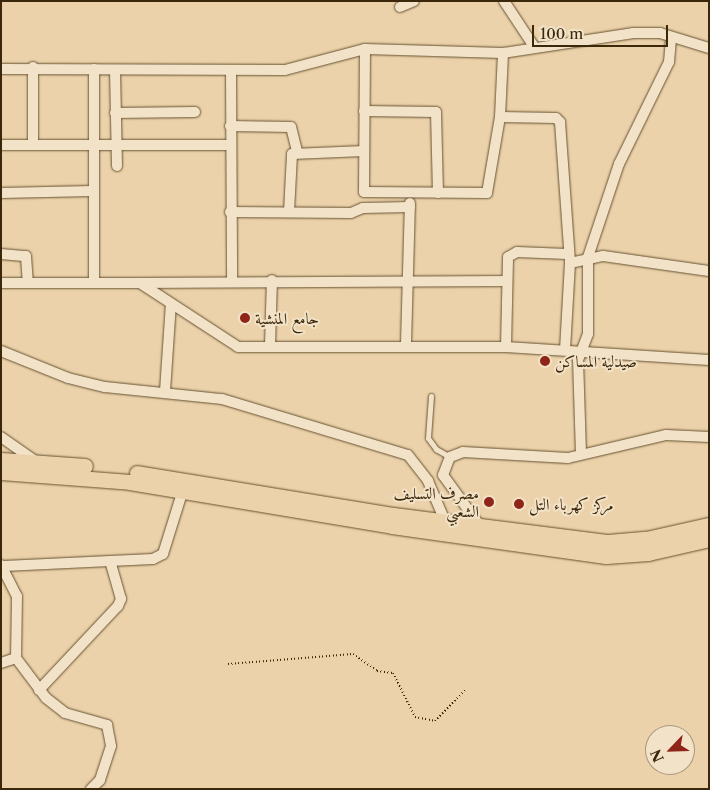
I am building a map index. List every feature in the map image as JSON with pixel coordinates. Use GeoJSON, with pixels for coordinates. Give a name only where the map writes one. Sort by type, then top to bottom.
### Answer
{"type":"FeatureCollection","features":[{"type":"Feature","properties":{"kind":"main road"},"geometry":{"type":"LineString","coordinates":[[1,460],[32,459],[445,521],[608,542],[646,540],[709,525]]}},
{"type":"Feature","properties":{"kind":"main road"},"geometry":{"type":"LineString","coordinates":[[1,472],[93,477],[182,493],[606,556],[648,553],[709,539]]}},
{"type":"Feature","properties":{"kind":"street"},"geometry":{"type":"LineString","coordinates":[[400,7],[414,1]]}},
{"type":"Feature","properties":{"kind":"street"},"geometry":{"type":"LineString","coordinates":[[504,1],[533,45]]}},
{"type":"Feature","properties":{"kind":"street"},"geometry":{"type":"LineString","coordinates":[[1,69],[285,70],[365,49],[503,54],[533,45],[633,33],[660,33],[671,38],[709,48]]}},
{"type":"Feature","properties":{"kind":"street"},"geometry":{"type":"LineString","coordinates":[[581,454],[578,360],[584,350],[588,257],[620,164],[670,62],[671,38]]}},
{"type":"Feature","properties":{"kind":"street"},"geometry":{"type":"LineString","coordinates":[[363,208],[365,49]]}},
{"type":"Feature","properties":{"kind":"street"},"geometry":{"type":"LineString","coordinates":[[364,192],[487,193],[491,188],[500,117],[503,54]]}},
{"type":"Feature","properties":{"kind":"street"},"geometry":{"type":"LineString","coordinates":[[33,68],[33,144]]}},
{"type":"Feature","properties":{"kind":"street"},"geometry":{"type":"LineString","coordinates":[[94,70],[95,143],[92,191],[94,283]]}},
{"type":"Feature","properties":{"kind":"street"},"geometry":{"type":"LineString","coordinates":[[115,70],[117,166]]}},
{"type":"Feature","properties":{"kind":"street"},"geometry":{"type":"LineString","coordinates":[[230,70],[229,145],[232,280]]}},
{"type":"Feature","properties":{"kind":"street"},"geometry":{"type":"LineString","coordinates":[[364,111],[436,112],[438,192]]}},
{"type":"Feature","properties":{"kind":"street"},"geometry":{"type":"LineString","coordinates":[[115,113],[195,112]]}},
{"type":"Feature","properties":{"kind":"street"},"geometry":{"type":"LineString","coordinates":[[500,117],[556,118],[560,122],[568,258],[564,349]]}},
{"type":"Feature","properties":{"kind":"street"},"geometry":{"type":"LineString","coordinates":[[230,126],[291,127],[297,151],[290,162],[289,212]]}},
{"type":"Feature","properties":{"kind":"street"},"geometry":{"type":"LineString","coordinates":[[1,145],[95,143],[229,145]]}},
{"type":"Feature","properties":{"kind":"street"},"geometry":{"type":"LineString","coordinates":[[297,151],[364,151]]}},
{"type":"Feature","properties":{"kind":"street"},"geometry":{"type":"LineString","coordinates":[[1,193],[92,191]]}},
{"type":"Feature","properties":{"kind":"street"},"geometry":{"type":"LineString","coordinates":[[406,344],[406,279],[410,192]]}},
{"type":"Feature","properties":{"kind":"street"},"geometry":{"type":"LineString","coordinates":[[230,212],[350,213],[363,208],[410,207]]}},
{"type":"Feature","properties":{"kind":"street"},"geometry":{"type":"LineString","coordinates":[[506,347],[508,257],[517,252],[568,258],[588,257],[709,271]]}},
{"type":"Feature","properties":{"kind":"street"},"geometry":{"type":"LineString","coordinates":[[1,254],[26,256],[28,283]]}},
{"type":"Feature","properties":{"kind":"street"},"geometry":{"type":"LineString","coordinates":[[1,284],[232,280],[406,279],[506,281]]}},
{"type":"Feature","properties":{"kind":"street"},"geometry":{"type":"LineString","coordinates":[[270,346],[272,280]]}},
{"type":"Feature","properties":{"kind":"street"},"geometry":{"type":"LineString","coordinates":[[140,283],[238,347],[406,344],[584,350],[709,360]]}},
{"type":"Feature","properties":{"kind":"street"},"geometry":{"type":"LineString","coordinates":[[165,390],[171,304]]}},
{"type":"Feature","properties":{"kind":"street"},"geometry":{"type":"LineString","coordinates":[[1,351],[68,378],[105,387],[165,390],[253,407],[291,423],[374,442],[408,455],[428,481],[445,521]]}},
{"type":"Feature","properties":{"kind":"street"},"geometry":{"type":"LineString","coordinates":[[480,526],[443,474],[450,457],[463,452],[568,458],[666,435],[709,438]]}},
{"type":"Feature","properties":{"kind":"street"},"geometry":{"type":"LineString","coordinates":[[1,437],[32,459]]}},
{"type":"Feature","properties":{"kind":"street"},"geometry":{"type":"LineString","coordinates":[[91,789],[100,780],[111,746],[107,725],[65,713],[40,690],[16,658],[17,596],[2,565],[110,563],[163,554],[182,493]]}},
{"type":"Feature","properties":{"kind":"street"},"geometry":{"type":"LineString","coordinates":[[40,690],[118,606],[121,599],[110,563]]}},
{"type":"Feature","properties":{"kind":"street"},"geometry":{"type":"LineString","coordinates":[[1,663],[16,658]]}},
{"type":"Feature","properties":{"kind":"lane"},"geometry":{"type":"LineString","coordinates":[[430,396],[428,438],[436,450],[450,457]]}},
{"type":"Feature","properties":{"kind":"path"},"geometry":{"type":"LineString","coordinates":[[228,664],[353,654],[377,671],[393,674],[415,717],[434,721],[466,689]]}},
{"type":"Feature","properties":{"kind":"place","name":"جامع المنشية"},"geometry":{"type":"Point","coordinates":[245,318]}},
{"type":"Feature","properties":{"kind":"place","name":"صيدلية المساكن"},"geometry":{"type":"Point","coordinates":[545,361]}},
{"type":"Feature","properties":{"kind":"place","name":"مصرف التسليف الشعبي"},"geometry":{"type":"Point","coordinates":[489,502]}},
{"type":"Feature","properties":{"kind":"place","name":"مركز كهرباء التل"},"geometry":{"type":"Point","coordinates":[519,504]}}]}
